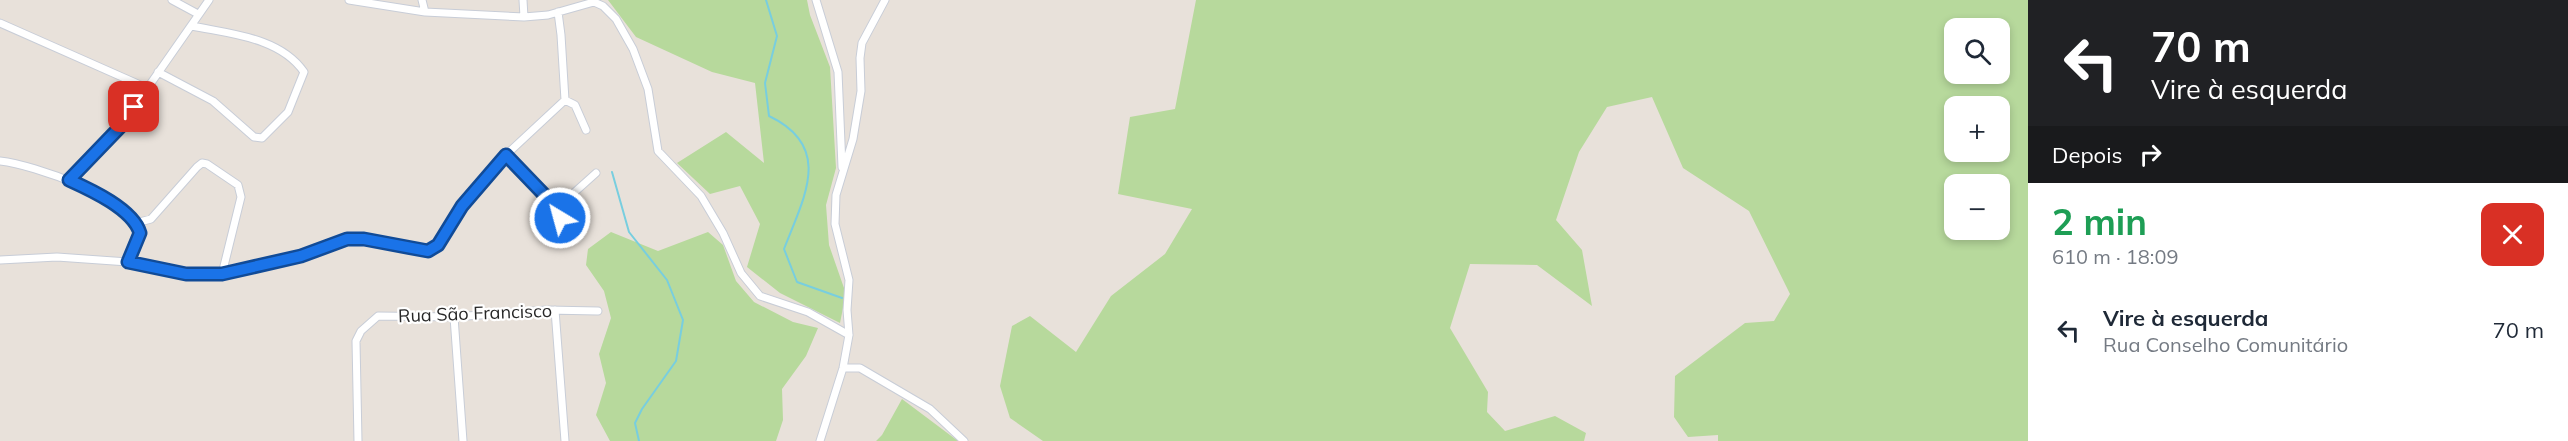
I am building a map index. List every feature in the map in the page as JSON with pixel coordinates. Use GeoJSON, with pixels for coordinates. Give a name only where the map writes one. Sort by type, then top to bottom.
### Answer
{"type":"FeatureCollection","features":[{"type":"Feature","properties":{"kind":"street"},"geometry":{"type":"LineString","coordinates":[[172,0],[198,14]]}},
{"type":"Feature","properties":{"kind":"street"},"geometry":{"type":"LineString","coordinates":[[69,180],[121,126],[209,0]]}},
{"type":"Feature","properties":{"kind":"street"},"geometry":{"type":"LineString","coordinates":[[349,0],[425,12],[524,17],[558,12],[594,2],[603,6],[616,19],[633,49],[648,89],[658,152],[701,196],[723,233],[741,273],[760,296],[808,312],[849,335]]}},
{"type":"Feature","properties":{"kind":"street"},"geometry":{"type":"LineString","coordinates":[[422,0],[425,12]]}},
{"type":"Feature","properties":{"kind":"street"},"geometry":{"type":"LineString","coordinates":[[523,0],[524,17]]}},
{"type":"Feature","properties":{"kind":"street"},"geometry":{"type":"LineString","coordinates":[[816,0],[838,72],[843,169]]}},
{"type":"Feature","properties":{"kind":"street"},"geometry":{"type":"LineString","coordinates":[[820,441],[843,368],[849,335],[847,310],[849,280],[834,212],[843,169],[851,151],[861,91],[862,43],[885,0]]}},
{"type":"Feature","properties":{"kind":"street"},"geometry":{"type":"LineString","coordinates":[[558,12],[565,100]]}},
{"type":"Feature","properties":{"kind":"street"},"geometry":{"type":"LineString","coordinates":[[0,23],[147,88]]}},
{"type":"Feature","properties":{"kind":"street"},"geometry":{"type":"LineString","coordinates":[[158,72],[213,101],[254,137],[262,138],[288,112],[304,72],[298,63],[254,39],[239,34],[192,26]]}},
{"type":"Feature","properties":{"kind":"street"},"geometry":{"type":"LineString","coordinates":[[565,100],[575,105],[586,130]]}},
{"type":"Feature","properties":{"kind":"street"},"geometry":{"type":"LineString","coordinates":[[0,260],[57,257],[128,262],[186,274],[222,274],[301,256],[347,239],[364,239],[428,251],[438,245],[462,206],[506,155],[565,100]]}},
{"type":"Feature","properties":{"kind":"street"},"geometry":{"type":"LineString","coordinates":[[506,155],[557,208],[560,218]]}},
{"type":"Feature","properties":{"kind":"street"},"geometry":{"type":"LineString","coordinates":[[0,161],[69,180],[98,194],[136,223],[140,233],[128,262]]}},
{"type":"Feature","properties":{"kind":"street"},"geometry":{"type":"LineString","coordinates":[[136,223],[151,219],[197,167],[207,164],[238,186],[241,197],[222,274]]}},
{"type":"Feature","properties":{"kind":"street"},"geometry":{"type":"LineString","coordinates":[[557,208],[597,173]]}},
{"type":"Feature","properties":{"kind":"street"},"geometry":{"type":"LineString","coordinates":[[555,310],[565,441]]}},
{"type":"Feature","properties":{"kind":"street","name":"Rua São Francisco"},"geometry":{"type":"LineString","coordinates":[[358,441],[356,341],[361,332],[378,316],[454,317],[555,310],[598,311]]}},
{"type":"Feature","properties":{"kind":"street"},"geometry":{"type":"LineString","coordinates":[[454,317],[463,441]]}},
{"type":"Feature","properties":{"kind":"street"},"geometry":{"type":"LineString","coordinates":[[843,368],[860,368],[930,409],[964,441]]}},
{"type":"Feature","properties":{"kind":"green space"},"geometry":{"type":"Polygon","coordinates":[[[608,0],[807,0],[810,15],[830,67],[836,168],[826,205],[829,245],[844,288],[845,298],[840,323],[780,293],[747,267],[760,224],[740,186],[710,194],[677,163],[726,132],[764,163],[755,83],[712,72],[636,37],[608,0]]]}},
{"type":"Feature","properties":{"kind":"green space"},"geometry":{"type":"Polygon","coordinates":[[[1196,0],[2028,0],[2028,441],[1718,441],[1718,435],[1688,437],[1674,417],[1675,376],[1745,323],[1774,321],[1790,294],[1749,211],[1683,168],[1652,97],[1607,107],[1579,152],[1556,220],[1582,250],[1592,306],[1537,265],[1470,264],[1450,328],[1488,392],[1487,412],[1505,431],[1555,416],[1586,433],[1584,441],[1043,441],[1010,418],[1000,386],[1012,326],[1030,316],[1076,352],[1111,296],[1165,254],[1192,209],[1118,194],[1130,117],[1175,109],[1196,0]]]}},
{"type":"Feature","properties":{"kind":"green space"},"geometry":{"type":"Polygon","coordinates":[[[611,232],[658,251],[708,232],[723,245],[736,281],[754,302],[793,322],[818,328],[806,356],[782,389],[783,420],[776,441],[610,441],[596,415],[606,383],[599,354],[611,318],[604,291],[586,265],[588,249],[611,232]]]}},
{"type":"Feature","properties":{"kind":"green space"},"geometry":{"type":"Polygon","coordinates":[[[902,399],[958,441],[876,441],[882,435],[902,399]]]}},
{"type":"Feature","properties":{"kind":"waterway"},"geometry":{"type":"LineString","coordinates":[[766,0],[777,36],[765,83],[769,116],[789,128],[802,143],[808,158],[805,192],[784,249],[797,282],[842,298]]}},
{"type":"Feature","properties":{"kind":"waterway"},"geometry":{"type":"LineString","coordinates":[[612,172],[629,232],[667,280],[683,320],[676,361],[642,409],[635,423],[639,441]]}},
{"type":"Feature","properties":{"kind":"route"},"geometry":{"type":"LineString","coordinates":[[134,107],[121,126],[69,180],[98,194],[136,223],[140,233],[128,262],[186,274],[222,274],[301,256],[347,239],[364,239],[428,251],[438,245],[462,206],[506,155],[557,208],[560,218]]}}]}
